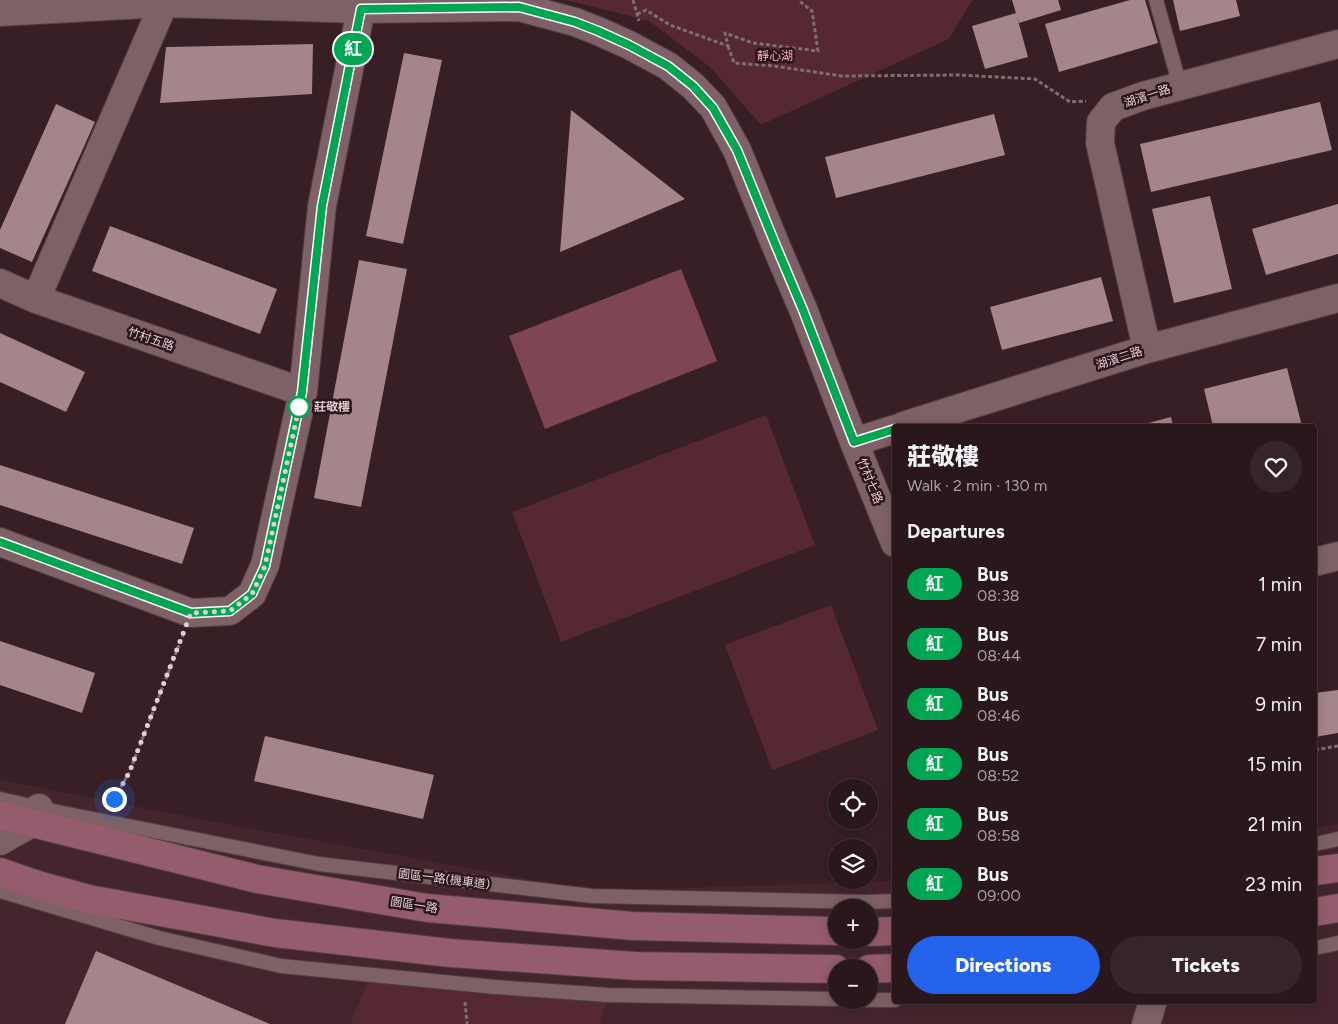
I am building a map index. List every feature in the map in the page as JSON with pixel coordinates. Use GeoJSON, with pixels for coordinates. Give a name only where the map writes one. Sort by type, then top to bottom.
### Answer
{"type":"FeatureCollection","features":[{"type":"Feature","properties":{"kind":"street","name":"竹村七路"},"geometry":{"type":"LineString","coordinates":[[0,12],[164,3],[361,9],[519,7],[575,22],[598,31],[668,66],[693,86],[713,108],[737,150],[803,310],[892,536]]}},
{"type":"Feature","properties":{"kind":"street"},"geometry":{"type":"LineString","coordinates":[[36,299],[164,3]]}},
{"type":"Feature","properties":{"kind":"street"},"geometry":{"type":"LineString","coordinates":[[0,542],[191,613],[230,611],[252,594],[265,566],[302,392],[322,206],[361,9]]}},
{"type":"Feature","properties":{"kind":"street","name":"湖濱一路"},"geometry":{"type":"LineString","coordinates":[[1147,349],[1100,143],[1101,122],[1113,107],[1143,96],[1338,44]]}},
{"type":"Feature","properties":{"kind":"street","name":"竹村五路"},"geometry":{"type":"LineString","coordinates":[[0,283],[36,299],[302,392]]}},
{"type":"Feature","properties":{"kind":"street","name":"湖濱二路"},"geometry":{"type":"LineString","coordinates":[[909,424],[1147,349],[1338,298]]}},
{"type":"Feature","properties":{"kind":"street"},"geometry":{"type":"LineString","coordinates":[[854,442],[892,430]]}},
{"type":"Feature","properties":{"kind":"street"},"geometry":{"type":"LineString","coordinates":[[1317,561],[1338,556]]}},
{"type":"Feature","properties":{"kind":"street","name":"園區一路"},"geometry":{"type":"LineString","coordinates":[[0,815],[36,815],[257,879],[427,908],[633,926],[828,931]]}},
{"type":"Feature","properties":{"kind":"street"},"geometry":{"type":"LineString","coordinates":[[0,841],[36,815]]}},
{"type":"Feature","properties":{"kind":"street"},"geometry":{"type":"LineString","coordinates":[[1317,871],[1338,868]]}},
{"type":"Feature","properties":{"kind":"street"},"geometry":{"type":"LineString","coordinates":[[0,872],[89,899],[304,937],[450,953],[636,966],[828,969]]}},
{"type":"Feature","properties":{"kind":"street"},"geometry":{"type":"LineString","coordinates":[[1317,912],[1338,908]]}},
{"type":"Feature","properties":{"kind":"street"},"geometry":{"type":"LineString","coordinates":[[878,932],[892,931]]}},
{"type":"Feature","properties":{"kind":"street"},"geometry":{"type":"LineString","coordinates":[[878,969],[892,968]]}},
{"type":"Feature","properties":{"kind":"street"},"geometry":{"type":"LineString","coordinates":[[1146,1024],[1152,1004]]}},
{"type":"Feature","properties":{"kind":"lane"},"geometry":{"type":"LineString","coordinates":[[1156,0],[1180,86]]}},
{"type":"Feature","properties":{"kind":"lane","name":"園區一路(機車道)"},"geometry":{"type":"LineString","coordinates":[[0,799],[36,815],[319,864],[592,896],[892,901]]}},
{"type":"Feature","properties":{"kind":"lane"},"geometry":{"type":"LineString","coordinates":[[1317,844],[1338,839]]}},
{"type":"Feature","properties":{"kind":"lane"},"geometry":{"type":"LineString","coordinates":[[0,891],[159,938],[280,966],[495,987],[608,995],[828,1000]]}},
{"type":"Feature","properties":{"kind":"lane"},"geometry":{"type":"LineString","coordinates":[[1317,948],[1338,943]]}},
{"type":"Feature","properties":{"kind":"lane"},"geometry":{"type":"LineString","coordinates":[[878,1000],[892,1000]]}},
{"type":"Feature","properties":{"kind":"path"},"geometry":{"type":"LineString","coordinates":[[798,0],[812,11],[818,51],[753,43],[725,33],[734,63],[774,66],[842,76],[959,75],[1035,79],[1070,102],[1088,100]]}},
{"type":"Feature","properties":{"kind":"path"},"geometry":{"type":"LineString","coordinates":[[637,14],[646,10],[670,25],[728,46]]}},
{"type":"Feature","properties":{"kind":"path"},"geometry":{"type":"LineString","coordinates":[[106,812],[129,773],[191,613]]}},
{"type":"Feature","properties":{"kind":"path"},"geometry":{"type":"LineString","coordinates":[[1317,750],[1338,746]]}},
{"type":"Feature","properties":{"kind":"path"},"geometry":{"type":"LineString","coordinates":[[465,1001],[467,1024]]}},
{"type":"Feature","properties":{"kind":"shaded area"},"geometry":{"type":"Polygon","coordinates":[[[681,269],[717,361],[545,429],[509,336],[681,269]]]}},
{"type":"Feature","properties":{"kind":"shaded area"},"geometry":{"type":"Polygon","coordinates":[[[0,780],[247,828],[595,891],[828,883],[828,889],[878,889],[878,882],[892,881],[892,1004],[1317,1004],[1317,828],[1338,824],[1338,1024],[0,1024],[0,780]]]}},
{"type":"Feature","properties":{"kind":"green space","name":"靜心湖"},"geometry":{"type":"Polygon","coordinates":[[[566,0],[972,0],[949,39],[761,125],[710,67],[649,21],[566,0]]]}},
{"type":"Feature","properties":{"kind":"green space"},"geometry":{"type":"Polygon","coordinates":[[[766,415],[815,545],[561,642],[512,512],[766,415]]]}},
{"type":"Feature","properties":{"kind":"green space"},"geometry":{"type":"Polygon","coordinates":[[[831,605],[878,730],[772,770],[725,645],[831,605]]]}},
{"type":"Feature","properties":{"kind":"green space"},"geometry":{"type":"Polygon","coordinates":[[[371,975],[608,995],[600,1024],[350,1024],[371,975]]]}},
{"type":"Feature","properties":{"kind":"building"},"geometry":{"type":"Polygon","coordinates":[[[1012,0],[1058,0],[1061,10],[1019,23],[1012,0]]]}},
{"type":"Feature","properties":{"kind":"building"},"geometry":{"type":"Polygon","coordinates":[[[1130,0],[1145,0],[1158,43],[1059,72],[1045,24],[1130,0]]]}},
{"type":"Feature","properties":{"kind":"building"},"geometry":{"type":"Polygon","coordinates":[[[1173,0],[1236,0],[1240,16],[1180,31],[1173,0]]]}},
{"type":"Feature","properties":{"kind":"building"},"geometry":{"type":"Polygon","coordinates":[[[1016,13],[1028,57],[985,69],[972,26],[1016,13]]]}},
{"type":"Feature","properties":{"kind":"building"},"geometry":{"type":"Polygon","coordinates":[[[313,44],[312,94],[160,103],[166,47],[313,44]]]}},
{"type":"Feature","properties":{"kind":"building"},"geometry":{"type":"Polygon","coordinates":[[[404,53],[442,60],[403,244],[366,236],[404,53]]]}},
{"type":"Feature","properties":{"kind":"building"},"geometry":{"type":"Polygon","coordinates":[[[1320,102],[1332,150],[1151,192],[1140,144],[1320,102]]]}},
{"type":"Feature","properties":{"kind":"building"},"geometry":{"type":"Polygon","coordinates":[[[56,104],[95,122],[32,262],[0,248],[0,230],[56,104]]]}},
{"type":"Feature","properties":{"kind":"building"},"geometry":{"type":"Polygon","coordinates":[[[571,110],[685,199],[560,252],[571,110]]]}},
{"type":"Feature","properties":{"kind":"building"},"geometry":{"type":"Polygon","coordinates":[[[994,114],[1005,155],[836,198],[825,157],[994,114]]]}},
{"type":"Feature","properties":{"kind":"building"},"geometry":{"type":"Polygon","coordinates":[[[1210,196],[1232,289],[1174,303],[1152,209],[1210,196]]]}},
{"type":"Feature","properties":{"kind":"building"},"geometry":{"type":"Polygon","coordinates":[[[1338,204],[1338,254],[1266,275],[1252,229],[1338,204]]]}},
{"type":"Feature","properties":{"kind":"building"},"geometry":{"type":"Polygon","coordinates":[[[110,226],[277,289],[260,334],[92,271],[110,226]]]}},
{"type":"Feature","properties":{"kind":"building","name":"莊敬樓"},"geometry":{"type":"Polygon","coordinates":[[[359,260],[407,269],[361,507],[314,498],[359,260]]]}},
{"type":"Feature","properties":{"kind":"building"},"geometry":{"type":"Polygon","coordinates":[[[1101,277],[1113,321],[1002,350],[990,307],[1101,277]]]}},
{"type":"Feature","properties":{"kind":"building"},"geometry":{"type":"Polygon","coordinates":[[[0,333],[85,372],[66,412],[0,382],[0,333]]]}},
{"type":"Feature","properties":{"kind":"building"},"geometry":{"type":"Polygon","coordinates":[[[1287,368],[1301,424],[1213,424],[1204,389],[1287,368]]]}},
{"type":"Feature","properties":{"kind":"building"},"geometry":{"type":"Polygon","coordinates":[[[1171,417],[1173,424],[1145,424],[1171,417]]]}},
{"type":"Feature","properties":{"kind":"building"},"geometry":{"type":"Polygon","coordinates":[[[0,465],[194,528],[182,564],[0,505],[0,465]]]}},
{"type":"Feature","properties":{"kind":"building"},"geometry":{"type":"Polygon","coordinates":[[[0,641],[95,673],[82,713],[0,685],[0,641]]]}},
{"type":"Feature","properties":{"kind":"building"},"geometry":{"type":"Polygon","coordinates":[[[1338,690],[1338,733],[1317,737],[1317,693],[1338,690]]]}},
{"type":"Feature","properties":{"kind":"building"},"geometry":{"type":"Polygon","coordinates":[[[265,736],[434,775],[423,819],[254,781],[265,736]]]}},
{"type":"Feature","properties":{"kind":"building"},"geometry":{"type":"Polygon","coordinates":[[[96,951],[270,1024],[65,1024],[96,951]]]}},
{"type":"Feature","properties":{"kind":"bus line","name":"紅"},"geometry":{"type":"LineString","coordinates":[[0,542],[191,613],[230,611],[252,594],[265,566],[302,392],[322,206],[361,9],[519,7],[575,22],[598,31],[668,66],[693,86],[713,108],[737,150],[803,310],[854,442],[892,430]]}},
{"type":"Feature","properties":{"kind":"place","name":"莊敬樓"},"geometry":{"type":"Point","coordinates":[299,407]}},
{"type":"Feature","properties":{"kind":"route"},"geometry":{"type":"LineString","coordinates":[[114,799],[129,773],[191,613],[230,611],[252,594],[265,566],[299,407]]}}]}
